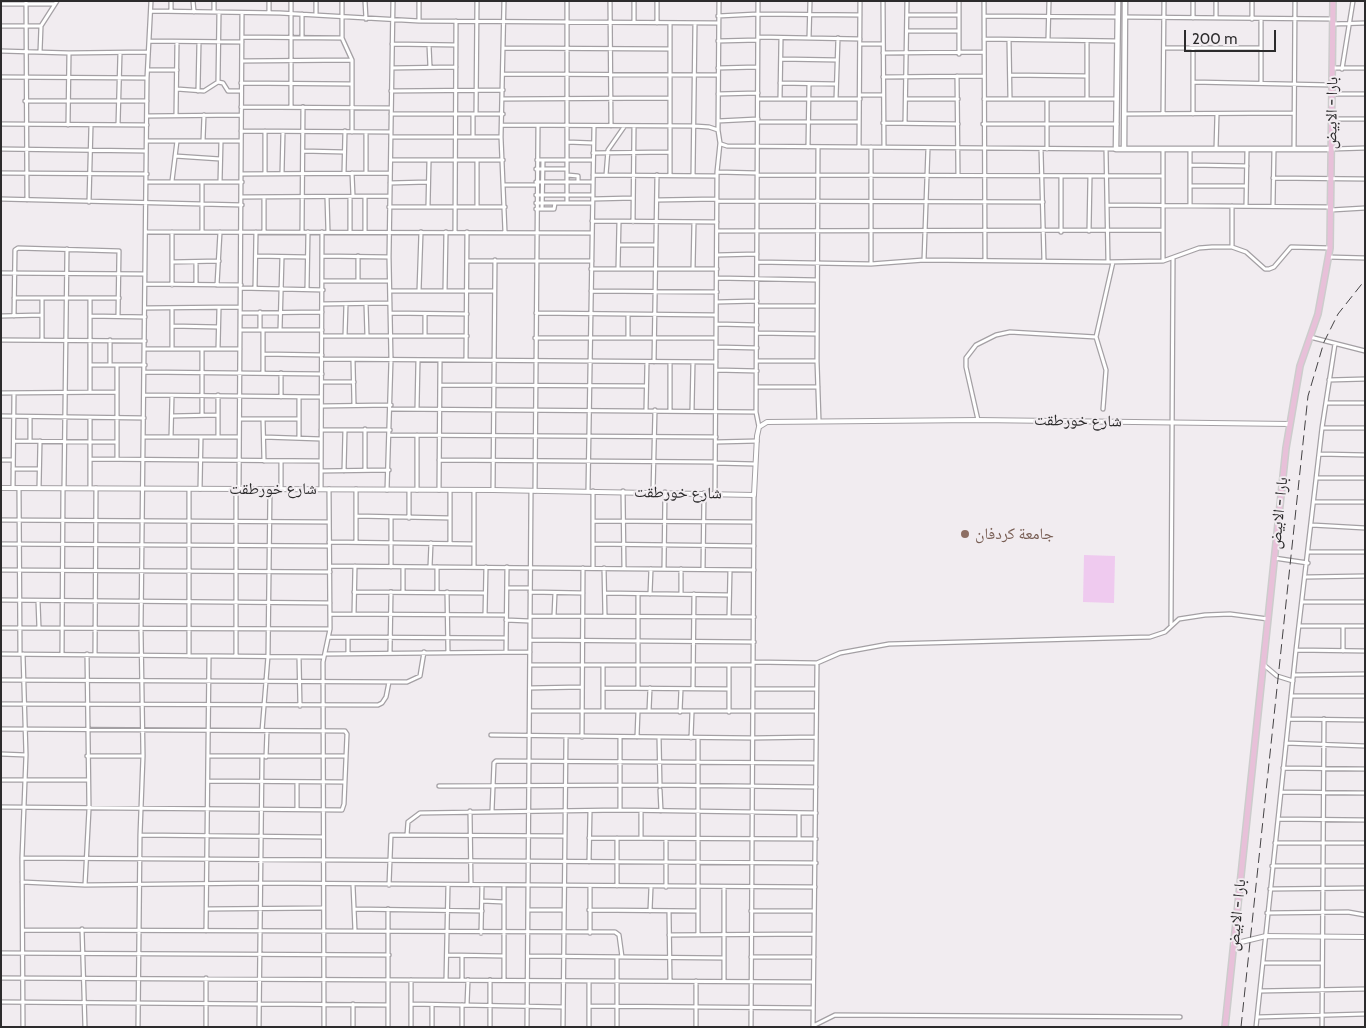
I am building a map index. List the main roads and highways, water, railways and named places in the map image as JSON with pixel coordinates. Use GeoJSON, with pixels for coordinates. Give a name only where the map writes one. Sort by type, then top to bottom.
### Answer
{"type":"FeatureCollection","features":[{"type":"Feature","properties":{"kind":"main road"},"geometry":{"type":"LineString","coordinates":[[1118,1],[1116,149],[1331,149]]}},
{"type":"Feature","properties":{"kind":"main road"},"geometry":{"type":"LineString","coordinates":[[1124,149],[1125,1]]}},
{"type":"Feature","properties":{"kind":"main road","name":"بارا - الابيض"},"geometry":{"type":"LineString","coordinates":[[1225,1027],[1274,558],[1290,424],[1298,374],[1318,314],[1330,248],[1333,1]]}},
{"type":"Feature","properties":{"kind":"railway"},"geometry":{"type":"LineString","coordinates":[[1241,1027],[1308,396],[1324,342],[1338,314],[1365,280]]}},
{"type":"Feature","properties":{"kind":"place","name":"جامعة كردفان"},"geometry":{"type":"Point","coordinates":[965,534]}}]}
